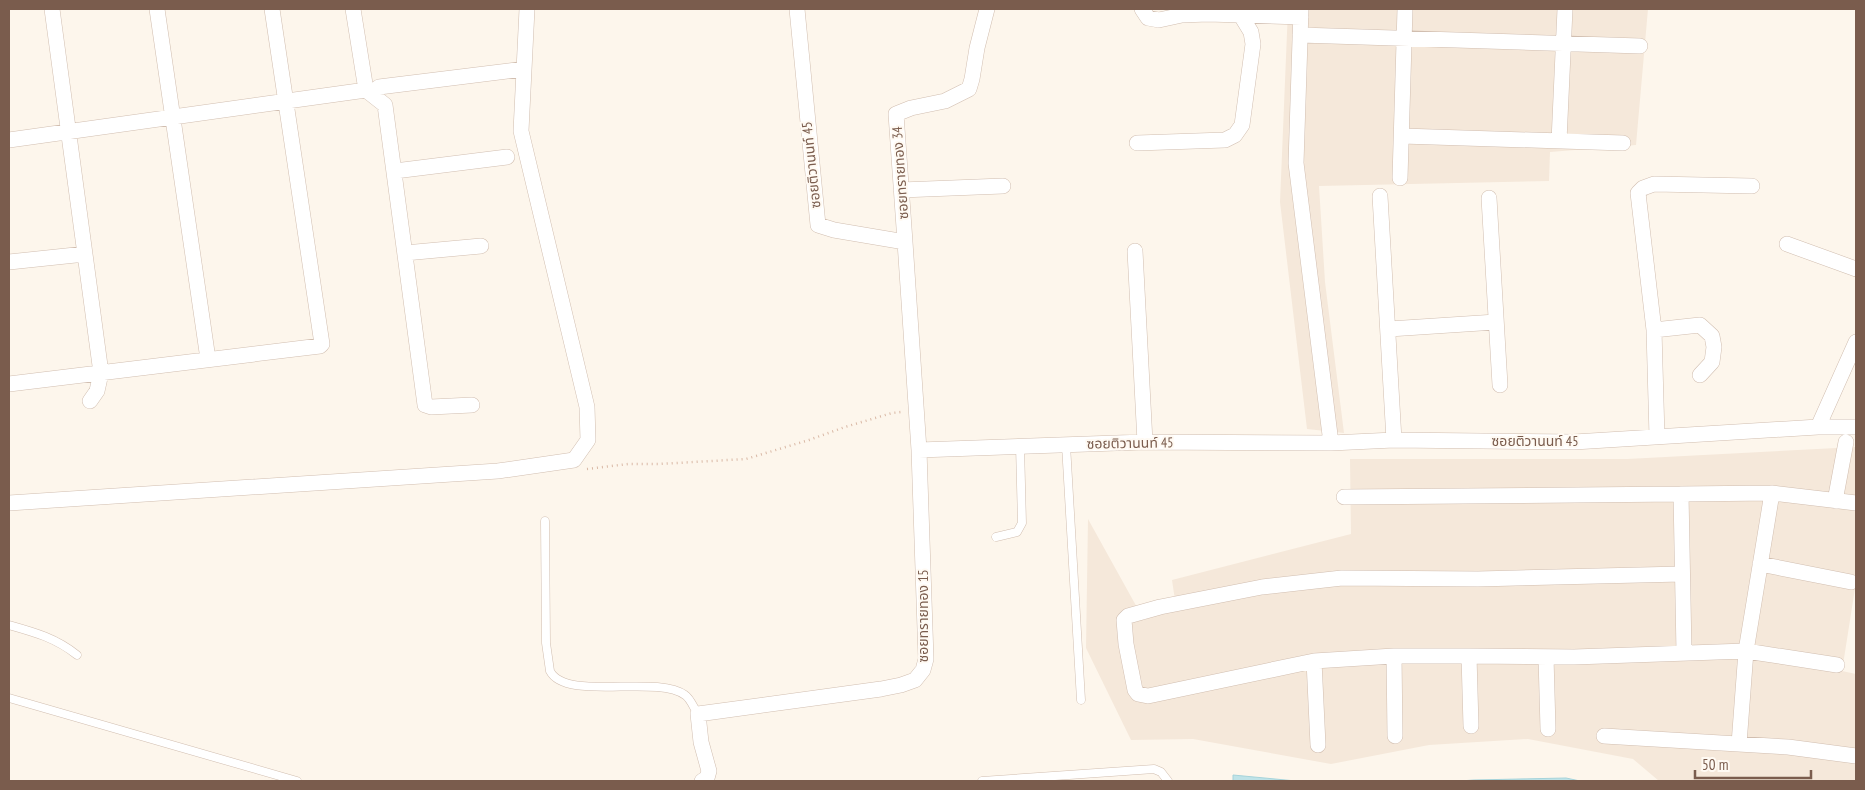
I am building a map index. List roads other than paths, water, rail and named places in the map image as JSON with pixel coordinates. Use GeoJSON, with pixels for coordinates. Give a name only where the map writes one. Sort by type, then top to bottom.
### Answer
{"type":"FeatureCollection","features":[{"type":"Feature","properties":{"kind":"street"},"geometry":{"type":"LineString","coordinates":[[52,9],[101,372],[96,391],[90,401]]}},
{"type":"Feature","properties":{"kind":"street"},"geometry":{"type":"LineString","coordinates":[[158,9],[208,359]]}},
{"type":"Feature","properties":{"kind":"street"},"geometry":{"type":"LineString","coordinates":[[9,384],[320,346],[322,344],[272,9]]}},
{"type":"Feature","properties":{"kind":"street"},"geometry":{"type":"LineString","coordinates":[[353,9],[368,92],[385,104],[425,405],[432,407],[472,405]]}},
{"type":"Feature","properties":{"kind":"street"},"geometry":{"type":"LineString","coordinates":[[9,503],[498,471],[574,460],[588,440],[587,407],[522,131],[527,9]]}},
{"type":"Feature","properties":{"kind":"street","name":"ซอยติวานนท์ 45"},"geometry":{"type":"LineString","coordinates":[[797,9],[818,225],[834,230],[905,242]]}},
{"type":"Feature","properties":{"kind":"street","name":"ซอยทรายทอง 34"},"geometry":{"type":"LineString","coordinates":[[905,242],[896,114],[911,108],[945,101],[969,89],[987,9]]}},
{"type":"Feature","properties":{"kind":"street"},"geometry":{"type":"LineString","coordinates":[[1142,9],[1148,18],[1159,20],[1182,15],[1301,13],[1296,163],[1331,443]]}},
{"type":"Feature","properties":{"kind":"street"},"geometry":{"type":"LineString","coordinates":[[1400,178],[1405,9]]}},
{"type":"Feature","properties":{"kind":"street"},"geometry":{"type":"LineString","coordinates":[[1559,140],[1565,9]]}},
{"type":"Feature","properties":{"kind":"street"},"geometry":{"type":"LineString","coordinates":[[1137,143],[1225,140],[1235,135],[1242,125],[1253,44],[1251,32],[1240,14]]}},
{"type":"Feature","properties":{"kind":"street"},"geometry":{"type":"LineString","coordinates":[[1300,35],[1640,46]]}},
{"type":"Feature","properties":{"kind":"street"},"geometry":{"type":"LineString","coordinates":[[9,140],[368,92],[386,86],[524,69]]}},
{"type":"Feature","properties":{"kind":"street"},"geometry":{"type":"LineString","coordinates":[[1402,136],[1623,142]]}},
{"type":"Feature","properties":{"kind":"street"},"geometry":{"type":"LineString","coordinates":[[395,171],[507,157]]}},
{"type":"Feature","properties":{"kind":"street"},"geometry":{"type":"LineString","coordinates":[[1657,436],[1654,330],[1638,193],[1643,188],[1654,184],[1752,186]]}},
{"type":"Feature","properties":{"kind":"street"},"geometry":{"type":"LineString","coordinates":[[901,190],[1003,186]]}},
{"type":"Feature","properties":{"kind":"street"},"geometry":{"type":"LineString","coordinates":[[1380,196],[1394,440]]}},
{"type":"Feature","properties":{"kind":"street"},"geometry":{"type":"LineString","coordinates":[[1489,198],[1500,384]]}},
{"type":"Feature","properties":{"kind":"street"},"geometry":{"type":"LineString","coordinates":[[905,242],[918,450]]}},
{"type":"Feature","properties":{"kind":"street"},"geometry":{"type":"LineString","coordinates":[[1786,244],[1856,269]]}},
{"type":"Feature","properties":{"kind":"street"},"geometry":{"type":"LineString","coordinates":[[405,253],[481,246]]}},
{"type":"Feature","properties":{"kind":"street"},"geometry":{"type":"LineString","coordinates":[[1136,251],[1146,442]]}},
{"type":"Feature","properties":{"kind":"street"},"geometry":{"type":"LineString","coordinates":[[9,262],[86,254]]}},
{"type":"Feature","properties":{"kind":"street"},"geometry":{"type":"LineString","coordinates":[[1389,329],[1496,322]]}},
{"type":"Feature","properties":{"kind":"street"},"geometry":{"type":"LineString","coordinates":[[1654,330],[1700,325],[1706,330],[1712,336],[1714,347],[1712,362],[1700,375]]}},
{"type":"Feature","properties":{"kind":"street"},"geometry":{"type":"LineString","coordinates":[[1818,427],[1856,342]]}},
{"type":"Feature","properties":{"kind":"street","name":"ซอยติวานนท์ 45"},"geometry":{"type":"LineString","coordinates":[[918,450],[1146,442],[1331,443],[1394,440],[1574,442],[1818,427],[1856,427]]}},
{"type":"Feature","properties":{"kind":"street"},"geometry":{"type":"LineString","coordinates":[[1835,500],[1846,442]]}},
{"type":"Feature","properties":{"kind":"street","name":"ซอยทรายทอง 15"},"geometry":{"type":"LineString","coordinates":[[698,714],[881,690],[915,680],[923,670],[926,659],[918,450]]}},
{"type":"Feature","properties":{"kind":"street"},"geometry":{"type":"LineString","coordinates":[[1738,744],[1746,651],[1772,493]]}},
{"type":"Feature","properties":{"kind":"street"},"geometry":{"type":"LineString","coordinates":[[1344,497],[1772,493],[1856,503]]}},
{"type":"Feature","properties":{"kind":"street"},"geometry":{"type":"LineString","coordinates":[[1681,494],[1684,652]]}},
{"type":"Feature","properties":{"kind":"street"},"geometry":{"type":"LineString","coordinates":[[1760,564],[1852,582]]}},
{"type":"Feature","properties":{"kind":"street"},"geometry":{"type":"LineString","coordinates":[[1682,574],[1478,579],[1342,578],[1262,587],[1160,607],[1128,616],[1124,620],[1126,644],[1135,690],[1138,694],[1148,696],[1314,661],[1394,656],[1546,657],[1746,651],[1837,665]]}},
{"type":"Feature","properties":{"kind":"street"},"geometry":{"type":"LineString","coordinates":[[1394,656],[1395,736]]}},
{"type":"Feature","properties":{"kind":"street"},"geometry":{"type":"LineString","coordinates":[[1470,656],[1471,726]]}},
{"type":"Feature","properties":{"kind":"street"},"geometry":{"type":"LineString","coordinates":[[1546,657],[1548,729]]}},
{"type":"Feature","properties":{"kind":"street"},"geometry":{"type":"LineString","coordinates":[[1314,661],[1318,745]]}},
{"type":"Feature","properties":{"kind":"street"},"geometry":{"type":"LineString","coordinates":[[698,714],[701,742],[709,772],[707,778],[702,781]]}},
{"type":"Feature","properties":{"kind":"street"},"geometry":{"type":"LineString","coordinates":[[1604,736],[1788,747],[1856,756]]}},
{"type":"Feature","properties":{"kind":"lane"},"geometry":{"type":"LineString","coordinates":[[1066,445],[1078,615],[1081,700]]}},
{"type":"Feature","properties":{"kind":"lane"},"geometry":{"type":"LineString","coordinates":[[996,537],[1017,532],[1022,523],[1020,446]]}},
{"type":"Feature","properties":{"kind":"lane"},"geometry":{"type":"LineString","coordinates":[[545,521],[546,643],[552,675],[566,684],[580,686],[636,686],[674,690],[687,696],[698,714]]}},
{"type":"Feature","properties":{"kind":"lane"},"geometry":{"type":"LineString","coordinates":[[9,625],[47,636],[66,646],[76,655]]}},
{"type":"Feature","properties":{"kind":"lane"},"geometry":{"type":"LineString","coordinates":[[9,698],[275,778],[297,781]]}},
{"type":"Feature","properties":{"kind":"lane"},"geometry":{"type":"LineString","coordinates":[[982,781],[1154,769],[1161,772],[1168,781]]}},
{"type":"Feature","properties":{"kind":"water"},"geometry":{"type":"Polygon","coordinates":[[[1233,775],[1296,781],[1233,781],[1233,775]]]}},
{"type":"Feature","properties":{"kind":"water"},"geometry":{"type":"Polygon","coordinates":[[[1566,778],[1580,781],[1460,781],[1474,780],[1566,778]]]}}]}
